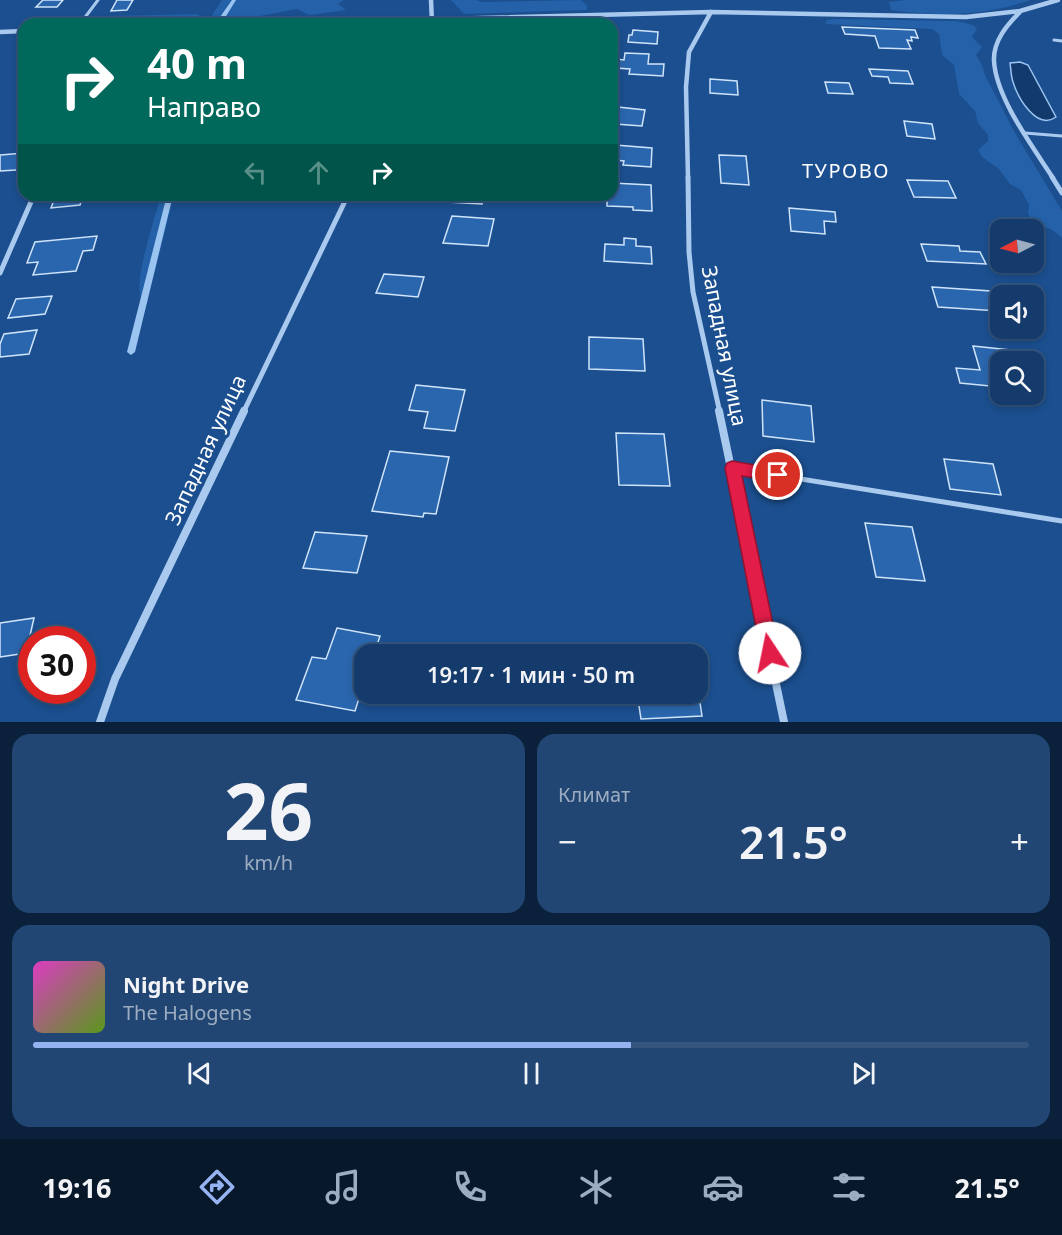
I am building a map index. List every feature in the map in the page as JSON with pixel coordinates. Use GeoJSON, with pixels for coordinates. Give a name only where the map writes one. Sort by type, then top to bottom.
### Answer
{"type":"FeatureCollection","features":[{"type":"Feature","properties":{"kind":"street"},"geometry":{"type":"LineString","coordinates":[[431,0],[433,18]]}},
{"type":"Feature","properties":{"kind":"street"},"geometry":{"type":"LineString","coordinates":[[544,18],[765,11],[966,17],[1020,11],[1058,0]]}},
{"type":"Feature","properties":{"kind":"street"},"geometry":{"type":"LineString","coordinates":[[1020,11],[1004,27],[994,58],[995,72],[1025,134],[1062,193]]}},
{"type":"Feature","properties":{"kind":"street","name":"Западная улица"},"geometry":{"type":"LineString","coordinates":[[711,12],[689,52],[686,87],[689,252],[693,292],[784,722]]}},
{"type":"Feature","properties":{"kind":"street"},"geometry":{"type":"LineString","coordinates":[[0,32],[18,31]]}},
{"type":"Feature","properties":{"kind":"street"},"geometry":{"type":"LineString","coordinates":[[0,273],[31,201]]}},
{"type":"Feature","properties":{"kind":"street","name":"Западная улица"},"geometry":{"type":"LineString","coordinates":[[100,722],[115,679],[345,201]]}},
{"type":"Feature","properties":{"kind":"lane"},"geometry":{"type":"LineString","coordinates":[[85,18],[98,0]]}},
{"type":"Feature","properties":{"kind":"lane"},"geometry":{"type":"LineString","coordinates":[[1054,40],[1062,41]]}},
{"type":"Feature","properties":{"kind":"lane"},"geometry":{"type":"LineString","coordinates":[[1025,134],[1062,136]]}},
{"type":"Feature","properties":{"kind":"lane"},"geometry":{"type":"LineString","coordinates":[[732,468],[1062,521]]}},
{"type":"Feature","properties":{"kind":"shaded area"},"geometry":{"type":"Polygon","coordinates":[[[222,0],[344,0],[338,4],[346,10],[309,15],[297,9],[244,18],[216,18],[212,15],[222,0]]]}},
{"type":"Feature","properties":{"kind":"shaded area"},"geometry":{"type":"Polygon","coordinates":[[[451,0],[482,2],[581,0],[587,6],[587,10],[464,14],[451,0]]]}},
{"type":"Feature","properties":{"kind":"shaded area"},"geometry":{"type":"Polygon","coordinates":[[[1030,0],[996,9],[961,14],[926,14],[891,10],[889,2],[1030,0]]]}},
{"type":"Feature","properties":{"kind":"shaded area"},"geometry":{"type":"Polygon","coordinates":[[[197,14],[200,16],[199,18],[98,18],[197,14]]]}},
{"type":"Feature","properties":{"kind":"shaded area"},"geometry":{"type":"Polygon","coordinates":[[[827,20],[957,21],[973,25],[977,29],[972,37],[982,47],[976,55],[985,75],[1015,133],[1062,211],[1062,238],[1044,226],[1044,219],[1030,219],[1029,205],[1021,190],[1010,184],[999,169],[982,157],[978,150],[988,141],[988,135],[978,123],[975,111],[959,94],[954,65],[942,55],[939,34],[932,29],[825,24],[827,20]]]}},
{"type":"Feature","properties":{"kind":"shaded area"},"geometry":{"type":"Polygon","coordinates":[[[1020,62],[1028,65],[1056,117],[1042,120],[1029,111],[1024,104],[1011,75],[1010,63],[1020,62]]]}},
{"type":"Feature","properties":{"kind":"shaded area"},"geometry":{"type":"Polygon","coordinates":[[[159,201],[172,201],[147,303],[143,303],[140,295],[140,282],[145,251],[159,201]]]}},
{"type":"Feature","properties":{"kind":"building"},"geometry":{"type":"Polygon","coordinates":[[[43,0],[63,0],[57,7],[36,7],[43,0]]]}},
{"type":"Feature","properties":{"kind":"building"},"geometry":{"type":"Polygon","coordinates":[[[117,0],[133,0],[127,10],[111,11],[117,0]]]}},
{"type":"Feature","properties":{"kind":"building"},"geometry":{"type":"Polygon","coordinates":[[[842,27],[915,30],[918,38],[911,37],[912,41],[907,40],[911,49],[879,48],[875,36],[845,34],[842,27]]]}},
{"type":"Feature","properties":{"kind":"building"},"geometry":{"type":"Polygon","coordinates":[[[633,30],[658,32],[657,44],[628,42],[633,30]]]}},
{"type":"Feature","properties":{"kind":"building"},"geometry":{"type":"Polygon","coordinates":[[[625,53],[649,54],[648,64],[664,64],[663,76],[629,74],[630,69],[618,68],[618,59],[624,60],[625,53]]]}},
{"type":"Feature","properties":{"kind":"building"},"geometry":{"type":"Polygon","coordinates":[[[869,69],[908,71],[913,84],[890,83],[888,77],[872,76],[869,69]]]}},
{"type":"Feature","properties":{"kind":"building"},"geometry":{"type":"Polygon","coordinates":[[[710,79],[737,81],[738,95],[710,93],[710,79]]]}},
{"type":"Feature","properties":{"kind":"building"},"geometry":{"type":"Polygon","coordinates":[[[825,82],[849,83],[853,94],[828,93],[825,82]]]}},
{"type":"Feature","properties":{"kind":"building"},"geometry":{"type":"Polygon","coordinates":[[[618,107],[645,110],[642,126],[618,124],[618,107]]]}},
{"type":"Feature","properties":{"kind":"building"},"geometry":{"type":"Polygon","coordinates":[[[904,121],[932,124],[935,139],[907,136],[904,121]]]}},
{"type":"Feature","properties":{"kind":"building"},"geometry":{"type":"Polygon","coordinates":[[[618,145],[652,148],[651,167],[623,165],[624,161],[618,160],[618,145]]]}},
{"type":"Feature","properties":{"kind":"building"},"geometry":{"type":"Polygon","coordinates":[[[18,154],[16,170],[0,171],[0,155],[18,154]]]}},
{"type":"Feature","properties":{"kind":"building"},"geometry":{"type":"Polygon","coordinates":[[[719,155],[746,156],[749,185],[721,183],[719,155]]]}},
{"type":"Feature","properties":{"kind":"building"},"geometry":{"type":"Polygon","coordinates":[[[907,180],[948,181],[956,198],[914,197],[907,180]]]}},
{"type":"Feature","properties":{"kind":"building"},"geometry":{"type":"Polygon","coordinates":[[[618,183],[651,185],[652,211],[633,210],[633,207],[607,206],[607,201],[618,201],[618,183]]]}},
{"type":"Feature","properties":{"kind":"building"},"geometry":{"type":"Polygon","coordinates":[[[54,201],[81,201],[80,205],[51,208],[54,201]]]}},
{"type":"Feature","properties":{"kind":"building"},"geometry":{"type":"Polygon","coordinates":[[[447,201],[483,201],[482,204],[447,201]]]}},
{"type":"Feature","properties":{"kind":"building"},"geometry":{"type":"Polygon","coordinates":[[[789,208],[835,212],[836,222],[824,221],[825,234],[791,231],[789,208]]]}},
{"type":"Feature","properties":{"kind":"building"},"geometry":{"type":"Polygon","coordinates":[[[452,216],[494,219],[488,246],[443,243],[452,216]]]}},
{"type":"Feature","properties":{"kind":"building"},"geometry":{"type":"Polygon","coordinates":[[[97,236],[93,250],[83,251],[76,271],[33,275],[38,262],[27,263],[35,242],[97,236]]]}},
{"type":"Feature","properties":{"kind":"building"},"geometry":{"type":"Polygon","coordinates":[[[624,238],[636,239],[636,246],[651,247],[652,264],[604,261],[605,244],[624,245],[624,238]]]}},
{"type":"Feature","properties":{"kind":"building"},"geometry":{"type":"Polygon","coordinates":[[[921,244],[959,246],[960,251],[980,252],[986,264],[927,261],[921,244]]]}},
{"type":"Feature","properties":{"kind":"building"},"geometry":{"type":"Polygon","coordinates":[[[384,274],[424,277],[418,297],[376,293],[384,274]]]}},
{"type":"Feature","properties":{"kind":"building"},"geometry":{"type":"Polygon","coordinates":[[[932,287],[990,291],[990,310],[938,307],[932,287]]]}},
{"type":"Feature","properties":{"kind":"building"},"geometry":{"type":"Polygon","coordinates":[[[52,296],[45,314],[8,318],[16,299],[52,296]]]}},
{"type":"Feature","properties":{"kind":"building"},"geometry":{"type":"Polygon","coordinates":[[[37,330],[29,354],[0,357],[0,344],[4,334],[37,330]]]}},
{"type":"Feature","properties":{"kind":"building"},"geometry":{"type":"Polygon","coordinates":[[[589,337],[643,339],[645,371],[589,369],[589,337]]]}},
{"type":"Feature","properties":{"kind":"building"},"geometry":{"type":"Polygon","coordinates":[[[973,346],[1021,351],[990,351],[990,386],[960,383],[956,368],[980,370],[973,346]]]}},
{"type":"Feature","properties":{"kind":"building"},"geometry":{"type":"Polygon","coordinates":[[[416,385],[465,390],[455,431],[424,428],[428,412],[409,410],[416,385]]]}},
{"type":"Feature","properties":{"kind":"building"},"geometry":{"type":"Polygon","coordinates":[[[762,400],[811,406],[814,442],[763,436],[762,400]]]}},
{"type":"Feature","properties":{"kind":"building"},"geometry":{"type":"Polygon","coordinates":[[[616,433],[664,434],[670,486],[619,485],[616,433]]]}},
{"type":"Feature","properties":{"kind":"building"},"geometry":{"type":"Polygon","coordinates":[[[390,451],[449,457],[436,514],[424,513],[423,517],[372,511],[390,451]]]}},
{"type":"Feature","properties":{"kind":"building"},"geometry":{"type":"Polygon","coordinates":[[[944,459],[993,464],[1001,495],[950,489],[944,459]]]}},
{"type":"Feature","properties":{"kind":"building"},"geometry":{"type":"Polygon","coordinates":[[[865,523],[912,527],[925,581],[876,577],[865,523]]]}},
{"type":"Feature","properties":{"kind":"building"},"geometry":{"type":"Polygon","coordinates":[[[315,532],[367,536],[357,573],[303,568],[315,532]]]}},
{"type":"Feature","properties":{"kind":"building"},"geometry":{"type":"Polygon","coordinates":[[[34,618],[32,626],[18,626],[18,654],[0,657],[0,623],[34,618]]]}},
{"type":"Feature","properties":{"kind":"building"},"geometry":{"type":"Polygon","coordinates":[[[337,628],[380,636],[377,644],[354,644],[354,704],[357,704],[355,711],[296,700],[312,657],[326,659],[337,628]]]}},
{"type":"Feature","properties":{"kind":"building"},"geometry":{"type":"Polygon","coordinates":[[[639,704],[700,704],[702,716],[641,719],[639,704]]]}},
{"type":"Feature","properties":{"kind":"waterway"},"geometry":{"type":"LineString","coordinates":[[222,18],[234,0]]}},
{"type":"Feature","properties":{"kind":"waterway"},"geometry":{"type":"LineString","coordinates":[[131,352],[169,201]]}},
{"type":"Feature","properties":{"kind":"district","name":"ТУРОВО"},"geometry":{"type":"Point","coordinates":[846,171]}},
{"type":"Feature","properties":{"kind":"route"},"geometry":{"type":"LineString","coordinates":[[770,653],[732,468],[778,475]]}}]}
